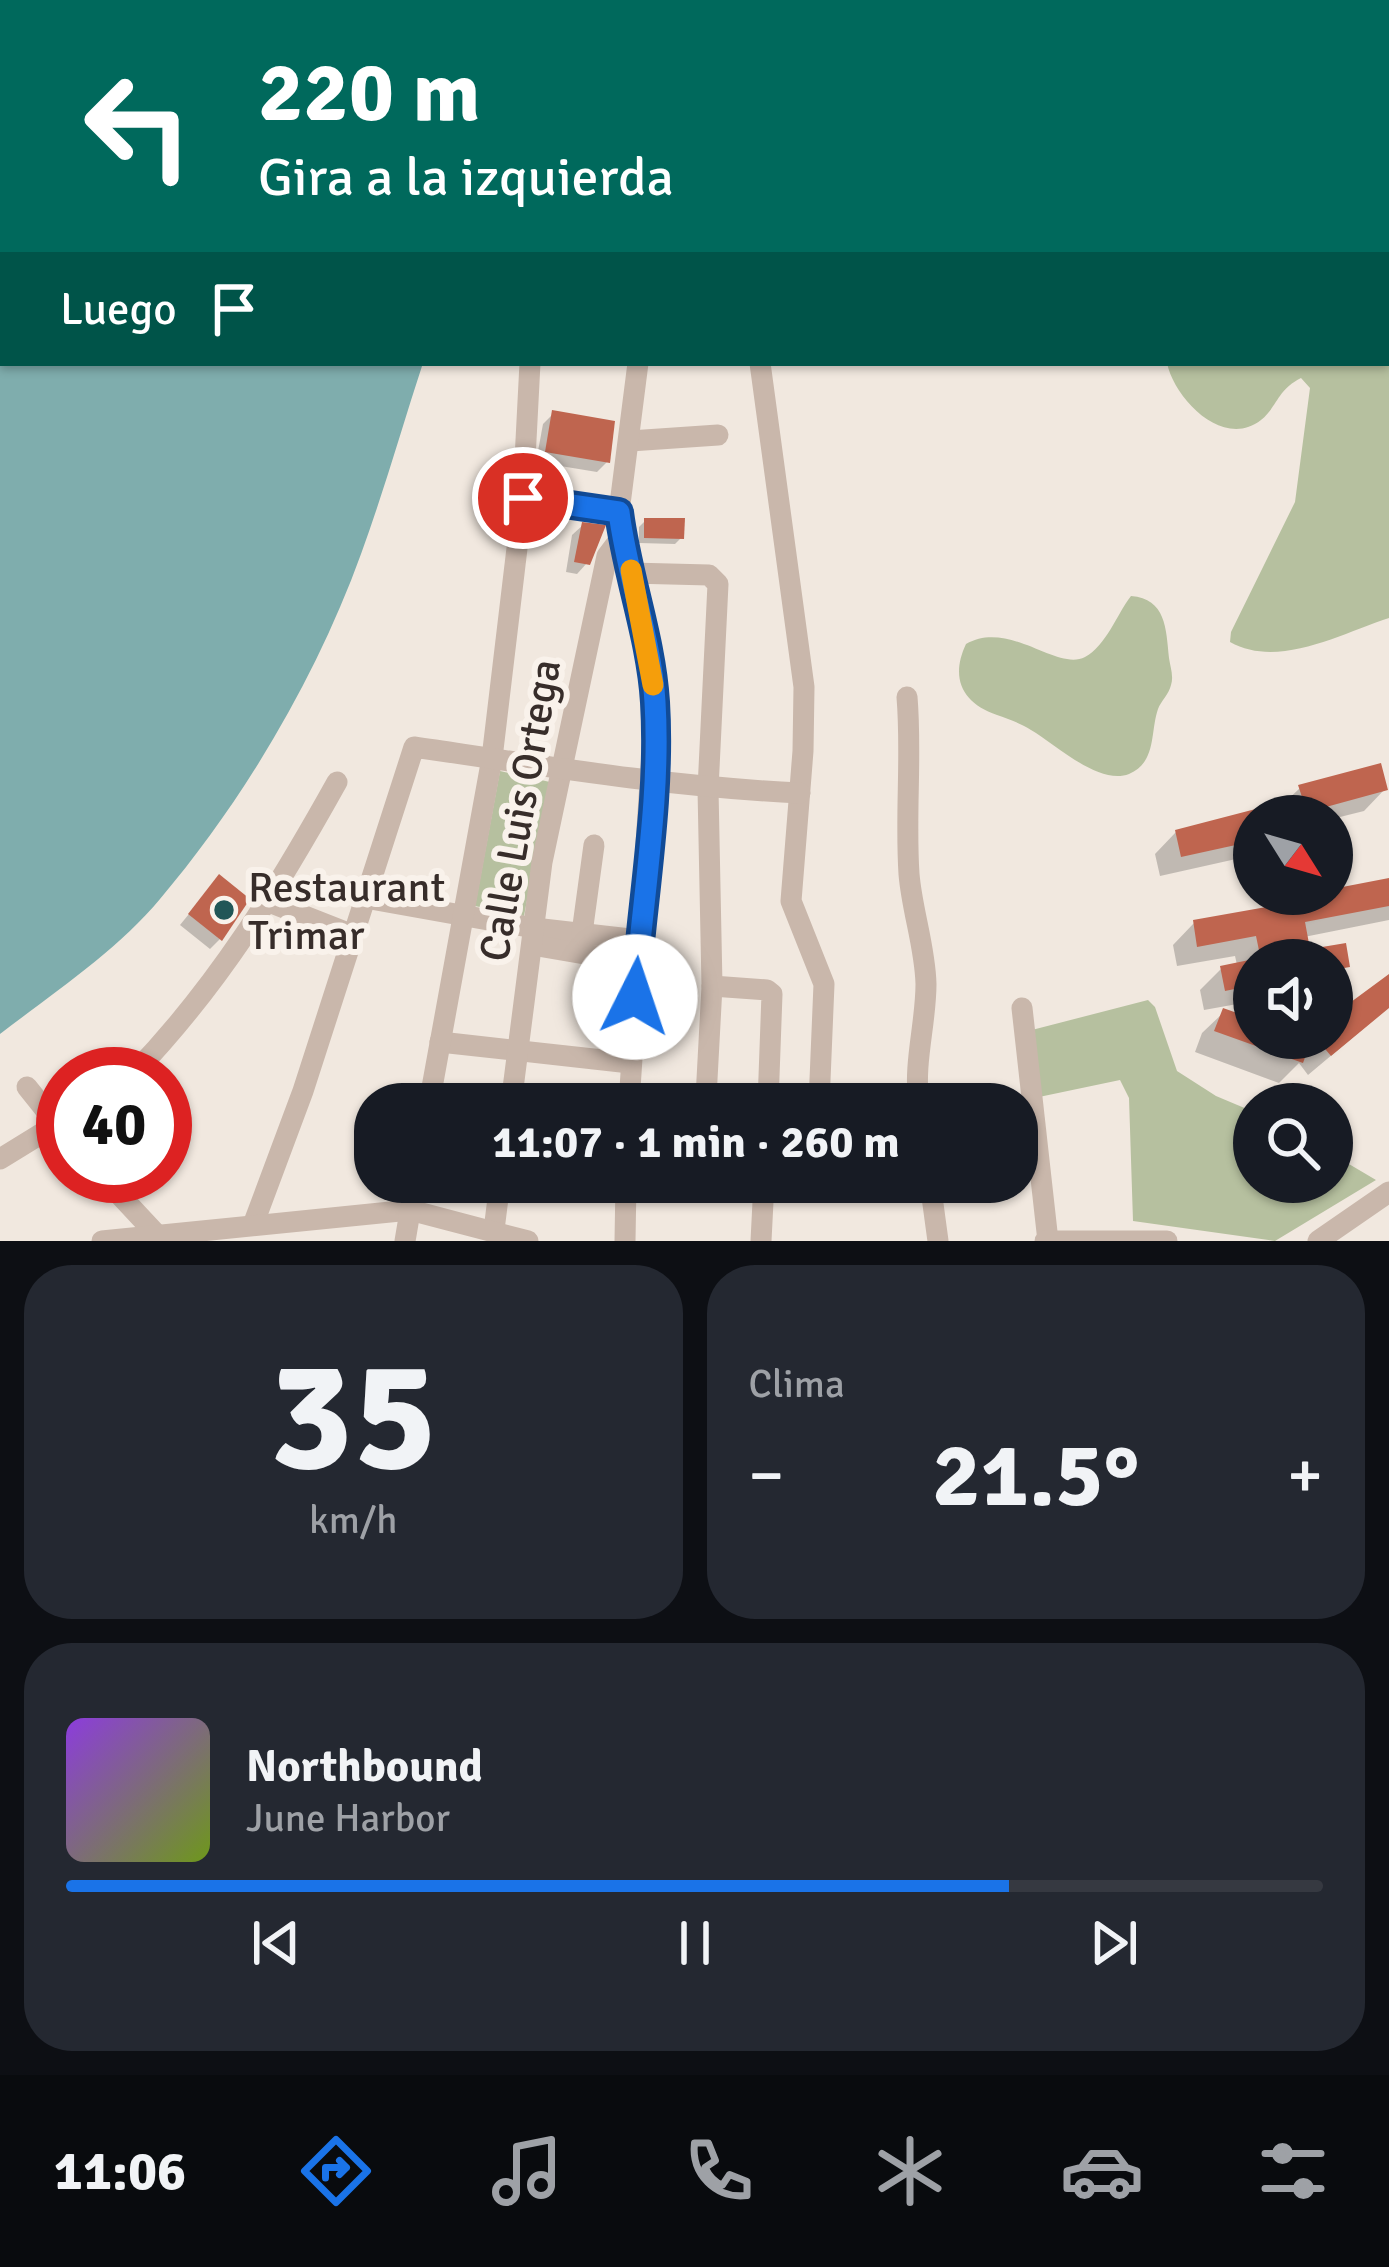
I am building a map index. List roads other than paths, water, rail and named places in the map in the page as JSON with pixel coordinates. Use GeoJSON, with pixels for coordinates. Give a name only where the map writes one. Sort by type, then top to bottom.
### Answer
{"type":"FeatureCollection","features":[{"type":"Feature","properties":{"kind":"street"},"geometry":{"type":"LineString","coordinates":[[433,1083],[492,758],[523,498],[530,366]]}},
{"type":"Feature","properties":{"kind":"street"},"geometry":{"type":"LineString","coordinates":[[629,1083],[655,706],[651,660],[619,512],[638,366]]}},
{"type":"Feature","properties":{"kind":"street"},"geometry":{"type":"LineString","coordinates":[[760,366],[804,687],[790,901],[824,984],[820,1083]]}},
{"type":"Feature","properties":{"kind":"street"},"geometry":{"type":"LineString","coordinates":[[630,441],[718,435]]}},
{"type":"Feature","properties":{"kind":"street"},"geometry":{"type":"LineString","coordinates":[[523,498],[619,512]]}},
{"type":"Feature","properties":{"kind":"street","name":"Calle Luis Ortega"},"geometry":{"type":"LineString","coordinates":[[514,1083],[542,862],[607,556],[622,536]]}},
{"type":"Feature","properties":{"kind":"street"},"geometry":{"type":"LineString","coordinates":[[632,573],[709,575],[718,584],[708,789],[712,986],[707,1083]]}},
{"type":"Feature","properties":{"kind":"street"},"geometry":{"type":"LineString","coordinates":[[907,697],[910,879],[926,982],[920,1083]]}},
{"type":"Feature","properties":{"kind":"street"},"geometry":{"type":"LineString","coordinates":[[253,1226],[415,747],[708,789],[800,793]]}},
{"type":"Feature","properties":{"kind":"street"},"geometry":{"type":"LineString","coordinates":[[158,1047],[196,1006],[268,902],[337,782]]}},
{"type":"Feature","properties":{"kind":"street"},"geometry":{"type":"LineString","coordinates":[[582,933],[594,845]]}},
{"type":"Feature","properties":{"kind":"street"},"geometry":{"type":"LineString","coordinates":[[365,898],[466,915],[533,936],[638,952]]}},
{"type":"Feature","properties":{"kind":"street"},"geometry":{"type":"LineString","coordinates":[[268,902],[353,935]]}},
{"type":"Feature","properties":{"kind":"street"},"geometry":{"type":"LineString","coordinates":[[533,936],[582,933],[638,952]]}},
{"type":"Feature","properties":{"kind":"street"},"geometry":{"type":"LineString","coordinates":[[712,986],[772,994],[769,1083]]}},
{"type":"Feature","properties":{"kind":"street"},"geometry":{"type":"LineString","coordinates":[[1022,1008],[1046,1241],[1167,1241]]}},
{"type":"Feature","properties":{"kind":"street"},"geometry":{"type":"LineString","coordinates":[[440,1042],[630,1063]]}},
{"type":"Feature","properties":{"kind":"street"},"geometry":{"type":"LineString","coordinates":[[27,1087],[36,1098]]}},
{"type":"Feature","properties":{"kind":"street"},"geometry":{"type":"LineString","coordinates":[[0,1159],[36,1140]]}},
{"type":"Feature","properties":{"kind":"street"},"geometry":{"type":"LineString","coordinates":[[1318,1241],[1389,1192]]}},
{"type":"Feature","properties":{"kind":"street"},"geometry":{"type":"LineString","coordinates":[[127,1203],[157,1235]]}},
{"type":"Feature","properties":{"kind":"street"},"geometry":{"type":"LineString","coordinates":[[405,1241],[411,1203]]}},
{"type":"Feature","properties":{"kind":"street"},"geometry":{"type":"LineString","coordinates":[[494,1230],[497,1203]]}},
{"type":"Feature","properties":{"kind":"street"},"geometry":{"type":"LineString","coordinates":[[625,1241],[626,1203]]}},
{"type":"Feature","properties":{"kind":"street"},"geometry":{"type":"LineString","coordinates":[[760,1241],[763,1203]]}},
{"type":"Feature","properties":{"kind":"street"},"geometry":{"type":"LineString","coordinates":[[933,1203],[938,1241]]}},
{"type":"Feature","properties":{"kind":"street"},"geometry":{"type":"LineString","coordinates":[[102,1241],[410,1210],[528,1241]]}},
{"type":"Feature","properties":{"kind":"water"},"geometry":{"type":"Polygon","coordinates":[[[0,366],[422,366],[343,600],[300,691],[249,779],[191,861],[143,918],[84,971],[0,1034],[0,366]]]}},
{"type":"Feature","properties":{"kind":"place","name":"Restaurant Trimar"},"geometry":{"type":"Point","coordinates":[224,910]}}]}
